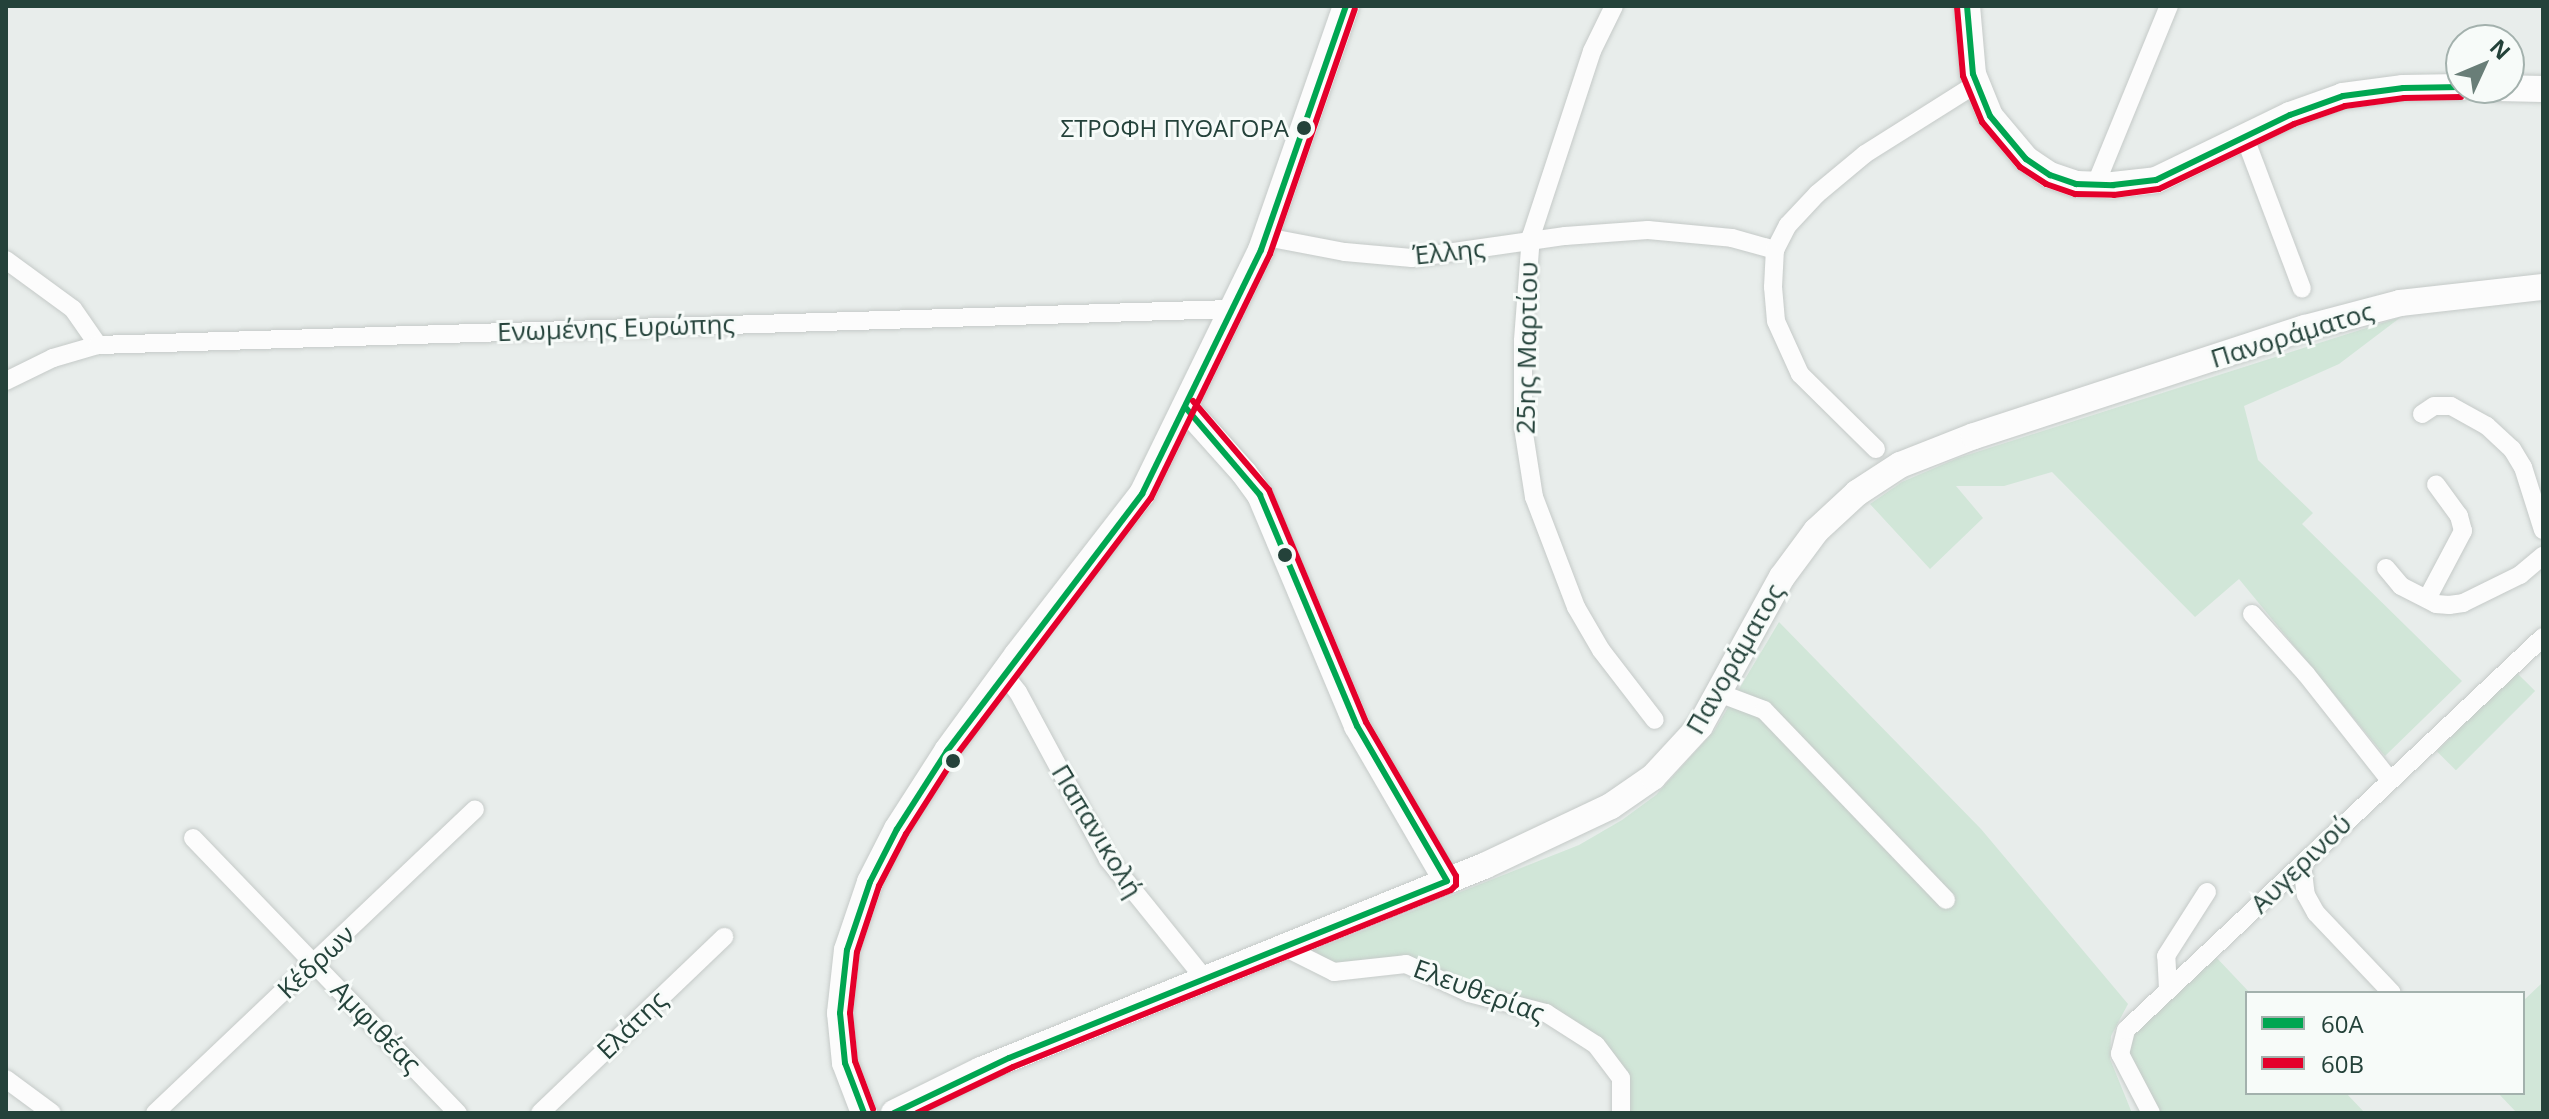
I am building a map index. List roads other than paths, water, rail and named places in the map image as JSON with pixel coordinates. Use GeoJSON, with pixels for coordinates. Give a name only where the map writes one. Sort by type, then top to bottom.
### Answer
{"type":"FeatureCollection","features":[{"type":"Feature","properties":{"kind":"street"},"geometry":{"type":"LineString","coordinates":[[864,1113],[845,1063],[841,1031],[843,974],[852,932],[870,882],[897,829],[1003,673],[1142,494],[1266,237],[1346,6]]}},
{"type":"Feature","properties":{"kind":"street","name":"25ης Μαρτίου"},"geometry":{"type":"LineString","coordinates":[[1614,6],[1592,51],[1530,243],[1521,389],[1531,487],[1555,558],[1582,619],[1613,667],[1655,720]]}},
{"type":"Feature","properties":{"kind":"street"},"geometry":{"type":"LineString","coordinates":[[1967,6],[1976,84],[1990,116],[2026,159],[2059,179],[2095,186],[2156,180],[2304,109],[2343,96],[2403,88],[2445,87]]}},
{"type":"Feature","properties":{"kind":"street"},"geometry":{"type":"LineString","coordinates":[[2095,186],[2169,6]]}},
{"type":"Feature","properties":{"kind":"street"},"geometry":{"type":"LineString","coordinates":[[1876,449],[1800,374],[1776,321],[1773,287],[1775,250],[1788,225],[1865,154],[1976,84]]}},
{"type":"Feature","properties":{"kind":"street"},"geometry":{"type":"LineString","coordinates":[[2245,138],[2302,289]]}},
{"type":"Feature","properties":{"kind":"street","name":"Έλλης"},"geometry":{"type":"LineString","coordinates":[[1266,237],[1345,252],[1412,258],[1565,236],[1648,230],[1732,238],[1775,250]]}},
{"type":"Feature","properties":{"kind":"street"},"geometry":{"type":"LineString","coordinates":[[6,260],[73,309],[98,345]]}},
{"type":"Feature","properties":{"kind":"street","name":"Πανοράματος"},"geometry":{"type":"LineString","coordinates":[[894,1113],[981,1070],[1559,833],[1629,795],[1679,751],[1719,693],[1774,590],[1803,546],[1843,504],[1900,465],[1974,436],[2305,328],[2400,303],[2539,291]]}},
{"type":"Feature","properties":{"kind":"street","name":"Ενωμένης Ευρώπης"},"geometry":{"type":"LineString","coordinates":[[6,381],[53,358],[98,345],[1233,309]]}},
{"type":"Feature","properties":{"kind":"street"},"geometry":{"type":"LineString","coordinates":[[2422,414],[2434,406],[2451,406],[2469,413],[2512,449],[2528,479],[2543,530]]}},
{"type":"Feature","properties":{"kind":"street"},"geometry":{"type":"LineString","coordinates":[[1186,408],[1260,495],[1357,726],[1447,881]]}},
{"type":"Feature","properties":{"kind":"street"},"geometry":{"type":"LineString","coordinates":[[2528,479],[2543,465]]}},
{"type":"Feature","properties":{"kind":"street"},"geometry":{"type":"LineString","coordinates":[[2428,597],[2463,531],[2459,516],[2436,484]]}},
{"type":"Feature","properties":{"kind":"street"},"geometry":{"type":"LineString","coordinates":[[2386,568],[2401,586],[2428,597],[2436,604],[2463,603],[2520,575],[2543,556]]}},
{"type":"Feature","properties":{"kind":"street"},"geometry":{"type":"LineString","coordinates":[[2252,614],[2306,674],[2389,779]]}},
{"type":"Feature","properties":{"kind":"street","name":"Αυγερινού"},"geometry":{"type":"LineString","coordinates":[[2151,1113],[2120,1054],[2121,1041],[2137,1018],[2543,637]]}},
{"type":"Feature","properties":{"kind":"street","name":"Παπανικολή"},"geometry":{"type":"LineString","coordinates":[[1003,673],[1018,692],[1108,859],[1205,979]]}},
{"type":"Feature","properties":{"kind":"street"},"geometry":{"type":"LineString","coordinates":[[1719,693],[1764,710],[1946,900]]}},
{"type":"Feature","properties":{"kind":"street","name":"Κέδρων"},"geometry":{"type":"LineString","coordinates":[[155,1113],[475,809]]}},
{"type":"Feature","properties":{"kind":"street","name":"Αμφιθέας"},"geometry":{"type":"LineString","coordinates":[[193,838],[458,1113]]}},
{"type":"Feature","properties":{"kind":"street"},"geometry":{"type":"LineString","coordinates":[[2302,864],[2306,895],[2316,913],[2390,991]]}},
{"type":"Feature","properties":{"kind":"street"},"geometry":{"type":"LineString","coordinates":[[2168,989],[2166,956],[2207,892]]}},
{"type":"Feature","properties":{"kind":"street","name":"Ελάτης"},"geometry":{"type":"LineString","coordinates":[[540,1113],[724,937]]}},
{"type":"Feature","properties":{"kind":"street","name":"Ελευθερίας"},"geometry":{"type":"LineString","coordinates":[[1284,947],[1334,972],[1406,964],[1469,993],[1546,1013],[1596,1045],[1621,1078],[1621,1113]]}},
{"type":"Feature","properties":{"kind":"street"},"geometry":{"type":"LineString","coordinates":[[6,1079],[52,1113]]}},
{"type":"Feature","properties":{"kind":"place","name":"ΣΤΡΟΦΗ ΠΥΘΑΓΟΡΑ"},"geometry":{"type":"Point","coordinates":[1304,128]}}]}
